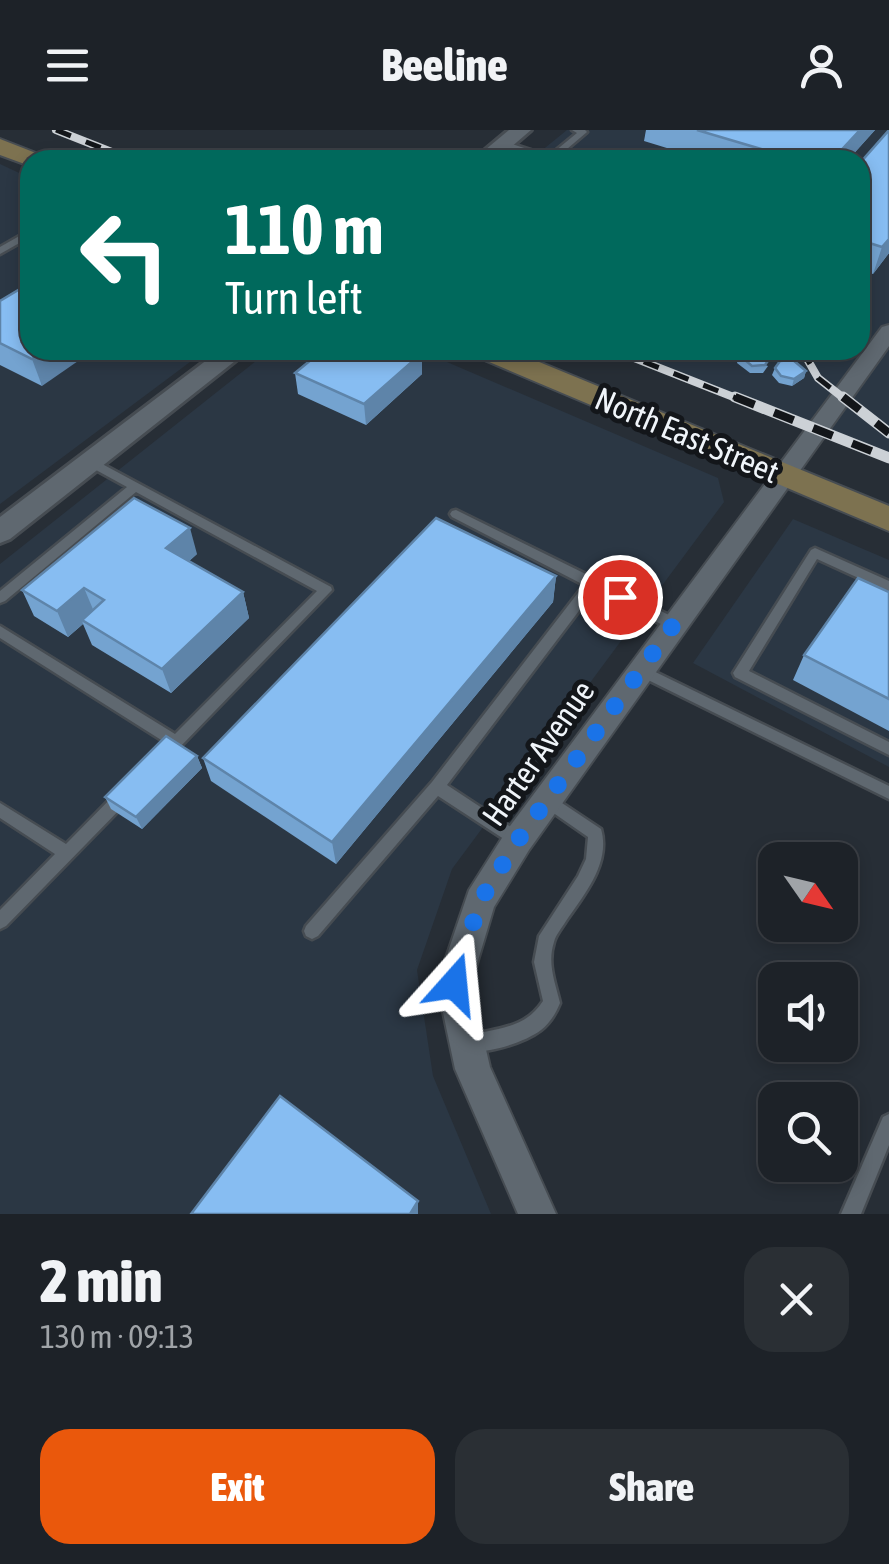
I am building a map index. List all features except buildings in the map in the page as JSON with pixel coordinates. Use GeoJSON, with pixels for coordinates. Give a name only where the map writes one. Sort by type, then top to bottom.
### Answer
{"type":"FeatureCollection","features":[{"type":"Feature","properties":{"kind":"main road","name":"North East Street"},"geometry":{"type":"LineString","coordinates":[[509,360],[889,519]]}},
{"type":"Feature","properties":{"kind":"street"},"geometry":{"type":"LineString","coordinates":[[496,150],[522,130]]}},
{"type":"Feature","properties":{"kind":"street","name":"Harter Avenue"},"geometry":{"type":"LineString","coordinates":[[870,357],[889,332]]}},
{"type":"Feature","properties":{"kind":"street"},"geometry":{"type":"LineString","coordinates":[[0,532],[223,360]]}},
{"type":"Feature","properties":{"kind":"street","name":"Harter Avenue"},"geometry":{"type":"LineString","coordinates":[[537,1214],[474,1069],[454,984],[480,901],[518,840],[868,360]]}},
{"type":"Feature","properties":{"kind":"lane"},"geometry":{"type":"LineString","coordinates":[[560,150],[581,131]]}},
{"type":"Feature","properties":{"kind":"lane"},"geometry":{"type":"LineString","coordinates":[[504,144],[521,150]]}},
{"type":"Feature","properties":{"kind":"lane"},"geometry":{"type":"LineString","coordinates":[[91,462],[326,590],[148,770]]}},
{"type":"Feature","properties":{"kind":"lane"},"geometry":{"type":"LineString","coordinates":[[0,598],[136,486]]}},
{"type":"Feature","properties":{"kind":"lane"},"geometry":{"type":"LineString","coordinates":[[456,514],[674,624]]}},
{"type":"Feature","properties":{"kind":"lane"},"geometry":{"type":"LineString","coordinates":[[889,587],[814,553],[740,673],[889,749]]}},
{"type":"Feature","properties":{"kind":"lane"},"geometry":{"type":"LineString","coordinates":[[312,931],[436,787],[592,584]]}},
{"type":"Feature","properties":{"kind":"lane"},"geometry":{"type":"LineString","coordinates":[[0,631],[176,742]]}},
{"type":"Feature","properties":{"kind":"lane"},"geometry":{"type":"LineString","coordinates":[[641,670],[889,793]]}},
{"type":"Feature","properties":{"kind":"lane"},"geometry":{"type":"LineString","coordinates":[[0,920],[135,784]]}},
{"type":"Feature","properties":{"kind":"lane"},"geometry":{"type":"LineString","coordinates":[[436,787],[518,840]]}},
{"type":"Feature","properties":{"kind":"lane"},"geometry":{"type":"LineString","coordinates":[[468,1044],[520,1034],[538,1024],[552,1003],[542,962],[546,936],[573,901],[596,848],[596,834],[547,800]]}},
{"type":"Feature","properties":{"kind":"lane"},"geometry":{"type":"LineString","coordinates":[[0,810],[67,853]]}},
{"type":"Feature","properties":{"kind":"lane"},"geometry":{"type":"LineString","coordinates":[[851,1214],[889,1122]]}},
{"type":"Feature","properties":{"kind":"shaded area"},"geometry":{"type":"Polygon","coordinates":[[[567,130],[889,130],[889,456],[642,360],[870,360],[870,150],[542,150],[567,130]]]}},
{"type":"Feature","properties":{"kind":"shaded area"},"geometry":{"type":"Polygon","coordinates":[[[0,164],[20,173],[20,360],[193,360],[0,504],[0,164]]]}},
{"type":"Feature","properties":{"kind":"shaded area"},"geometry":{"type":"Polygon","coordinates":[[[257,360],[442,360],[718,478],[724,502],[452,869],[417,970],[433,1076],[491,1214],[0,1214],[0,564],[257,360]]]}},
{"type":"Feature","properties":{"kind":"shaded area"},"geometry":{"type":"Polygon","coordinates":[[[793,519],[889,560],[889,767],[693,663],[793,519]]]}},
{"type":"Feature","properties":{"kind":"railway"},"geometry":{"type":"LineString","coordinates":[[56,130],[107,150]]}},
{"type":"Feature","properties":{"kind":"railway"},"geometry":{"type":"LineString","coordinates":[[639,360],[741,400]]}},
{"type":"Feature","properties":{"kind":"railway"},"geometry":{"type":"LineString","coordinates":[[808,360],[818,378],[846,400]]}},
{"type":"Feature","properties":{"kind":"railway"},"geometry":{"type":"LineString","coordinates":[[735,397],[889,458]]}},
{"type":"Feature","properties":{"kind":"railway"},"geometry":{"type":"LineString","coordinates":[[843,397],[889,433]]}},
{"type":"Feature","properties":{"kind":"route"},"geometry":{"type":"LineString","coordinates":[[454,984],[480,901],[518,840],[674,624],[620,597]]}}]}
